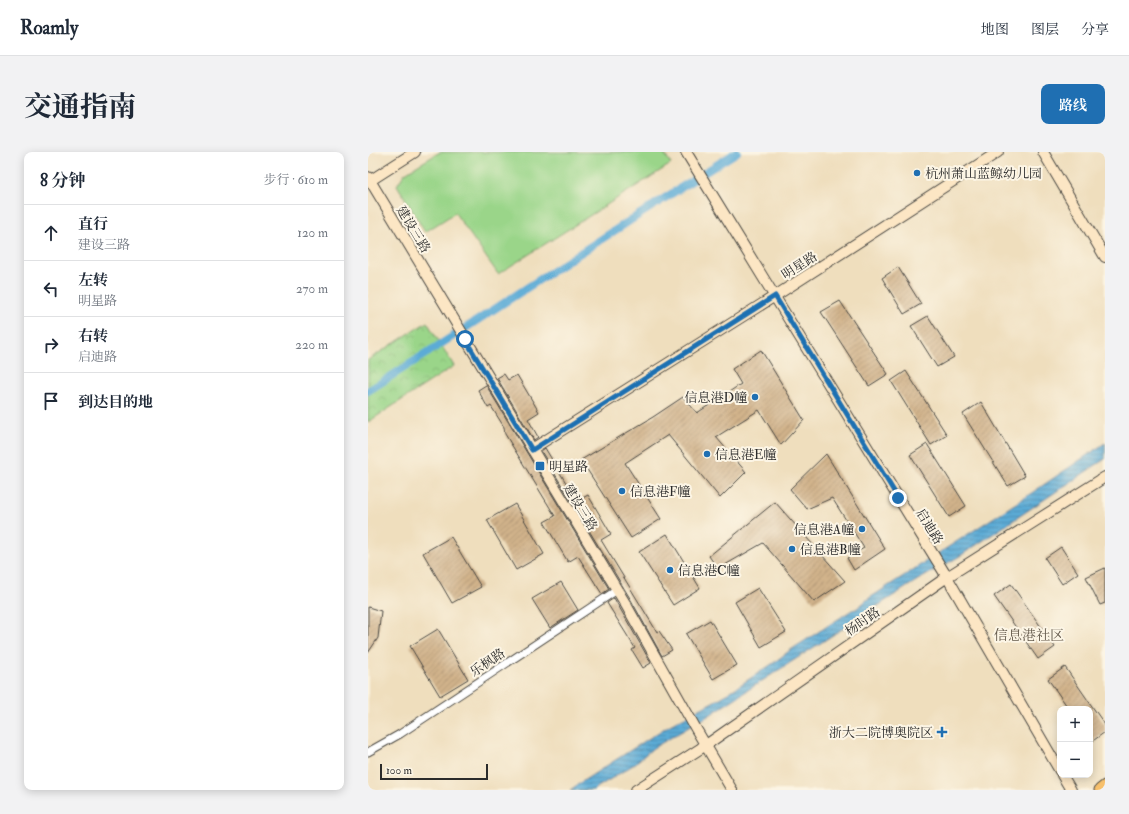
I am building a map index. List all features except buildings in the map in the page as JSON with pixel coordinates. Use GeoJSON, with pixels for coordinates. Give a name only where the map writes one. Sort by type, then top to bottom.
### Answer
{"type":"FeatureCollection","features":[{"type":"Feature","properties":{"kind":"main road"},"geometry":{"type":"LineString","coordinates":[[1100,790],[1105,786]]}},
{"type":"Feature","properties":{"kind":"street"},"geometry":{"type":"LineString","coordinates":[[369,180],[414,152]]}},
{"type":"Feature","properties":{"kind":"street","name":"启迪路"},"geometry":{"type":"LineString","coordinates":[[686,152],[930,551],[945,573],[1057,766]]}},
{"type":"Feature","properties":{"kind":"street","name":"明星路"},"geometry":{"type":"LineString","coordinates":[[532,450],[998,152]]}},
{"type":"Feature","properties":{"kind":"street"},"geometry":{"type":"LineString","coordinates":[[1043,152],[1105,257]]}},
{"type":"Feature","properties":{"kind":"street","name":"建设三路"},"geometry":{"type":"LineString","coordinates":[[369,180],[617,590],[732,790]]}},
{"type":"Feature","properties":{"kind":"street","name":"杨时路"},"geometry":{"type":"LineString","coordinates":[[636,790],[706,745],[945,573],[1105,477]]}},
{"type":"Feature","properties":{"kind":"street","name":"乐枫路"},"geometry":{"type":"LineString","coordinates":[[368,752],[400,734],[617,590]]}},
{"type":"Feature","properties":{"kind":"street"},"geometry":{"type":"LineString","coordinates":[[1064,778],[1071,790]]}},
{"type":"Feature","properties":{"kind":"green space"},"geometry":{"type":"Polygon","coordinates":[[[440,152],[663,152],[671,164],[498,274],[455,213],[425,232],[397,185],[405,173],[440,152]]]}},
{"type":"Feature","properties":{"kind":"green space"},"geometry":{"type":"Polygon","coordinates":[[[427,322],[454,366],[368,422],[368,360],[427,322]]]}},
{"type":"Feature","properties":{"kind":"water"},"geometry":{"type":"Polygon","coordinates":[[[1105,443],[1105,459],[960,556],[913,583],[708,716],[653,748],[633,765],[593,790],[570,790],[668,726],[722,697],[789,651],[852,610],[856,609],[868,599],[1033,492],[1105,443]]]}},
{"type":"Feature","properties":{"kind":"waterway"},"geometry":{"type":"LineString","coordinates":[[368,391],[737,152]]}},
{"type":"Feature","properties":{"kind":"place","name":"杭州萧山蓝鲸幼儿园"},"geometry":{"type":"Point","coordinates":[917,173]}},
{"type":"Feature","properties":{"kind":"place","name":"信息港D幢"},"geometry":{"type":"Point","coordinates":[755,397]}},
{"type":"Feature","properties":{"kind":"place","name":"信息港E幢"},"geometry":{"type":"Point","coordinates":[707,454]}},
{"type":"Feature","properties":{"kind":"place","name":"明星路"},"geometry":{"type":"Point","coordinates":[540,466]}},
{"type":"Feature","properties":{"kind":"place","name":"信息港F幢"},"geometry":{"type":"Point","coordinates":[622,491]}},
{"type":"Feature","properties":{"kind":"place","name":"信息港A幢"},"geometry":{"type":"Point","coordinates":[862,529]}},
{"type":"Feature","properties":{"kind":"place","name":"信息港B幢"},"geometry":{"type":"Point","coordinates":[792,549]}},
{"type":"Feature","properties":{"kind":"place","name":"信息港C幢"},"geometry":{"type":"Point","coordinates":[670,570]}},
{"type":"Feature","properties":{"kind":"place","name":"浙大二院博奥院区"},"geometry":{"type":"Point","coordinates":[942,732]}},
{"type":"Feature","properties":{"kind":"district","name":"信息港社区"},"geometry":{"type":"Point","coordinates":[1029,635]}},
{"type":"Feature","properties":{"kind":"route"},"geometry":{"type":"LineString","coordinates":[[465,339],[532,450],[775,296],[898,498]]}}]}
